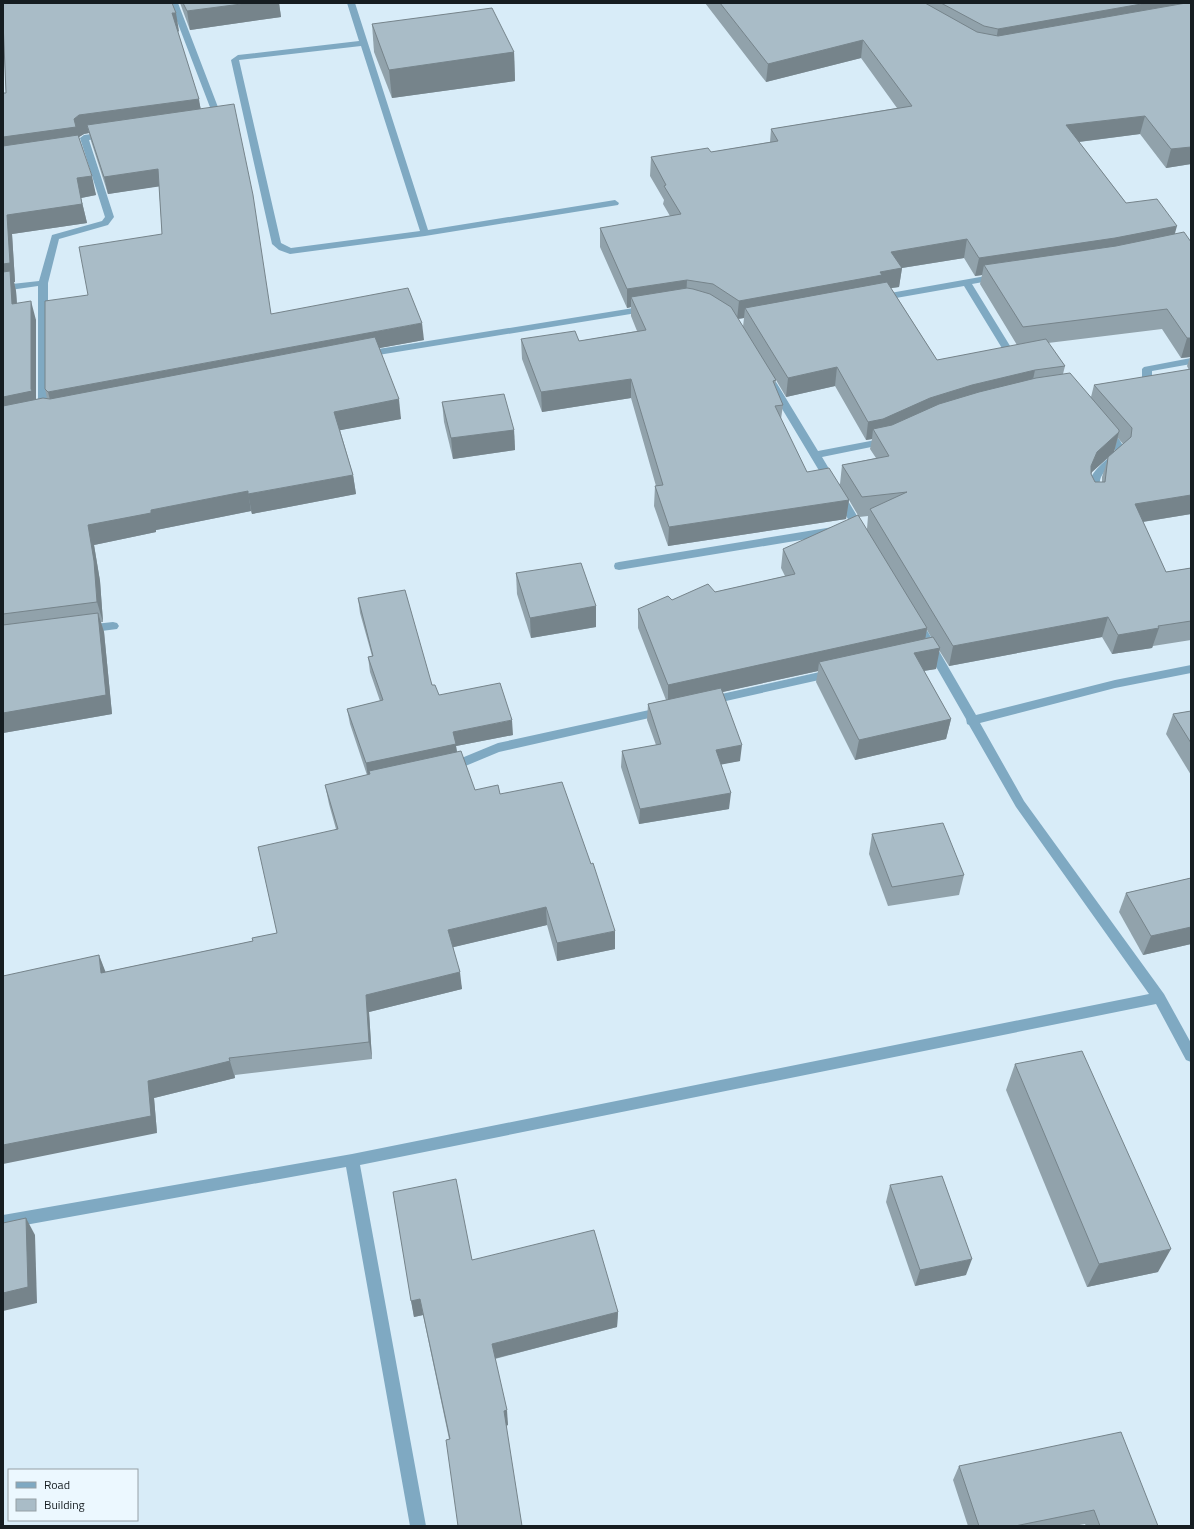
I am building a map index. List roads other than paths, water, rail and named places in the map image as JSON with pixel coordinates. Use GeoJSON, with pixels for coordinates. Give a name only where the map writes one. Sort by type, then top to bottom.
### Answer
{"type":"FeatureCollection","features":[{"type":"Feature","properties":{"kind":"street"},"geometry":{"type":"LineString","coordinates":[[174,3],[216,115],[213,120],[201,122]]}},
{"type":"Feature","properties":{"kind":"street"},"geometry":{"type":"LineString","coordinates":[[353,3],[364,43],[425,233]]}},
{"type":"Feature","properties":{"kind":"street"},"geometry":{"type":"LineString","coordinates":[[364,43],[238,57],[235,60],[277,244],[282,248],[290,251],[425,233],[615,203]]}},
{"type":"Feature","properties":{"kind":"street"},"geometry":{"type":"LineString","coordinates":[[34,416],[52,414],[42,408],[43,282],[55,237],[105,223],[110,217],[84,149],[84,138],[115,134]]}},
{"type":"Feature","properties":{"kind":"street"},"geometry":{"type":"LineString","coordinates":[[866,300],[1004,276]]}},
{"type":"Feature","properties":{"kind":"street"},"geometry":{"type":"LineString","coordinates":[[3,288],[43,282]]}},
{"type":"Feature","properties":{"kind":"street"},"geometry":{"type":"LineString","coordinates":[[966,282],[1011,356],[1017,358],[1024,357]]}},
{"type":"Feature","properties":{"kind":"street"},"geometry":{"type":"LineString","coordinates":[[357,356],[654,308]]}},
{"type":"Feature","properties":{"kind":"street"},"geometry":{"type":"LineString","coordinates":[[1131,388],[1147,385],[1147,369],[1191,361]]}},
{"type":"Feature","properties":{"kind":"street"},"geometry":{"type":"LineString","coordinates":[[763,370],[815,455],[851,528],[866,540]]}},
{"type":"Feature","properties":{"kind":"street"},"geometry":{"type":"LineString","coordinates":[[1094,498],[1093,486],[1096,475],[1120,454],[1120,448],[1100,426]]}},
{"type":"Feature","properties":{"kind":"street"},"geometry":{"type":"LineString","coordinates":[[815,455],[884,442],[897,436]]}},
{"type":"Feature","properties":{"kind":"street"},"geometry":{"type":"LineString","coordinates":[[619,566],[851,528]]}},
{"type":"Feature","properties":{"kind":"street"},"geometry":{"type":"LineString","coordinates":[[910,611],[933,650],[971,721],[1020,804],[1159,998],[1191,1056]]}},
{"type":"Feature","properties":{"kind":"street"},"geometry":{"type":"LineString","coordinates":[[74,631],[113,626]]}},
{"type":"Feature","properties":{"kind":"street"},"geometry":{"type":"LineString","coordinates":[[918,654],[933,650]]}},
{"type":"Feature","properties":{"kind":"street"},"geometry":{"type":"LineString","coordinates":[[971,721],[1115,684],[1191,669]]}},
{"type":"Feature","properties":{"kind":"street"},"geometry":{"type":"LineString","coordinates":[[695,704],[841,671]]}},
{"type":"Feature","properties":{"kind":"street"},"geometry":{"type":"LineString","coordinates":[[439,769],[461,764],[480,754],[498,748],[672,709]]}},
{"type":"Feature","properties":{"kind":"street"},"geometry":{"type":"LineString","coordinates":[[3,1222],[352,1160],[1159,998]]}},
{"type":"Feature","properties":{"kind":"street"},"geometry":{"type":"LineString","coordinates":[[352,1160],[418,1526]]}}]}
